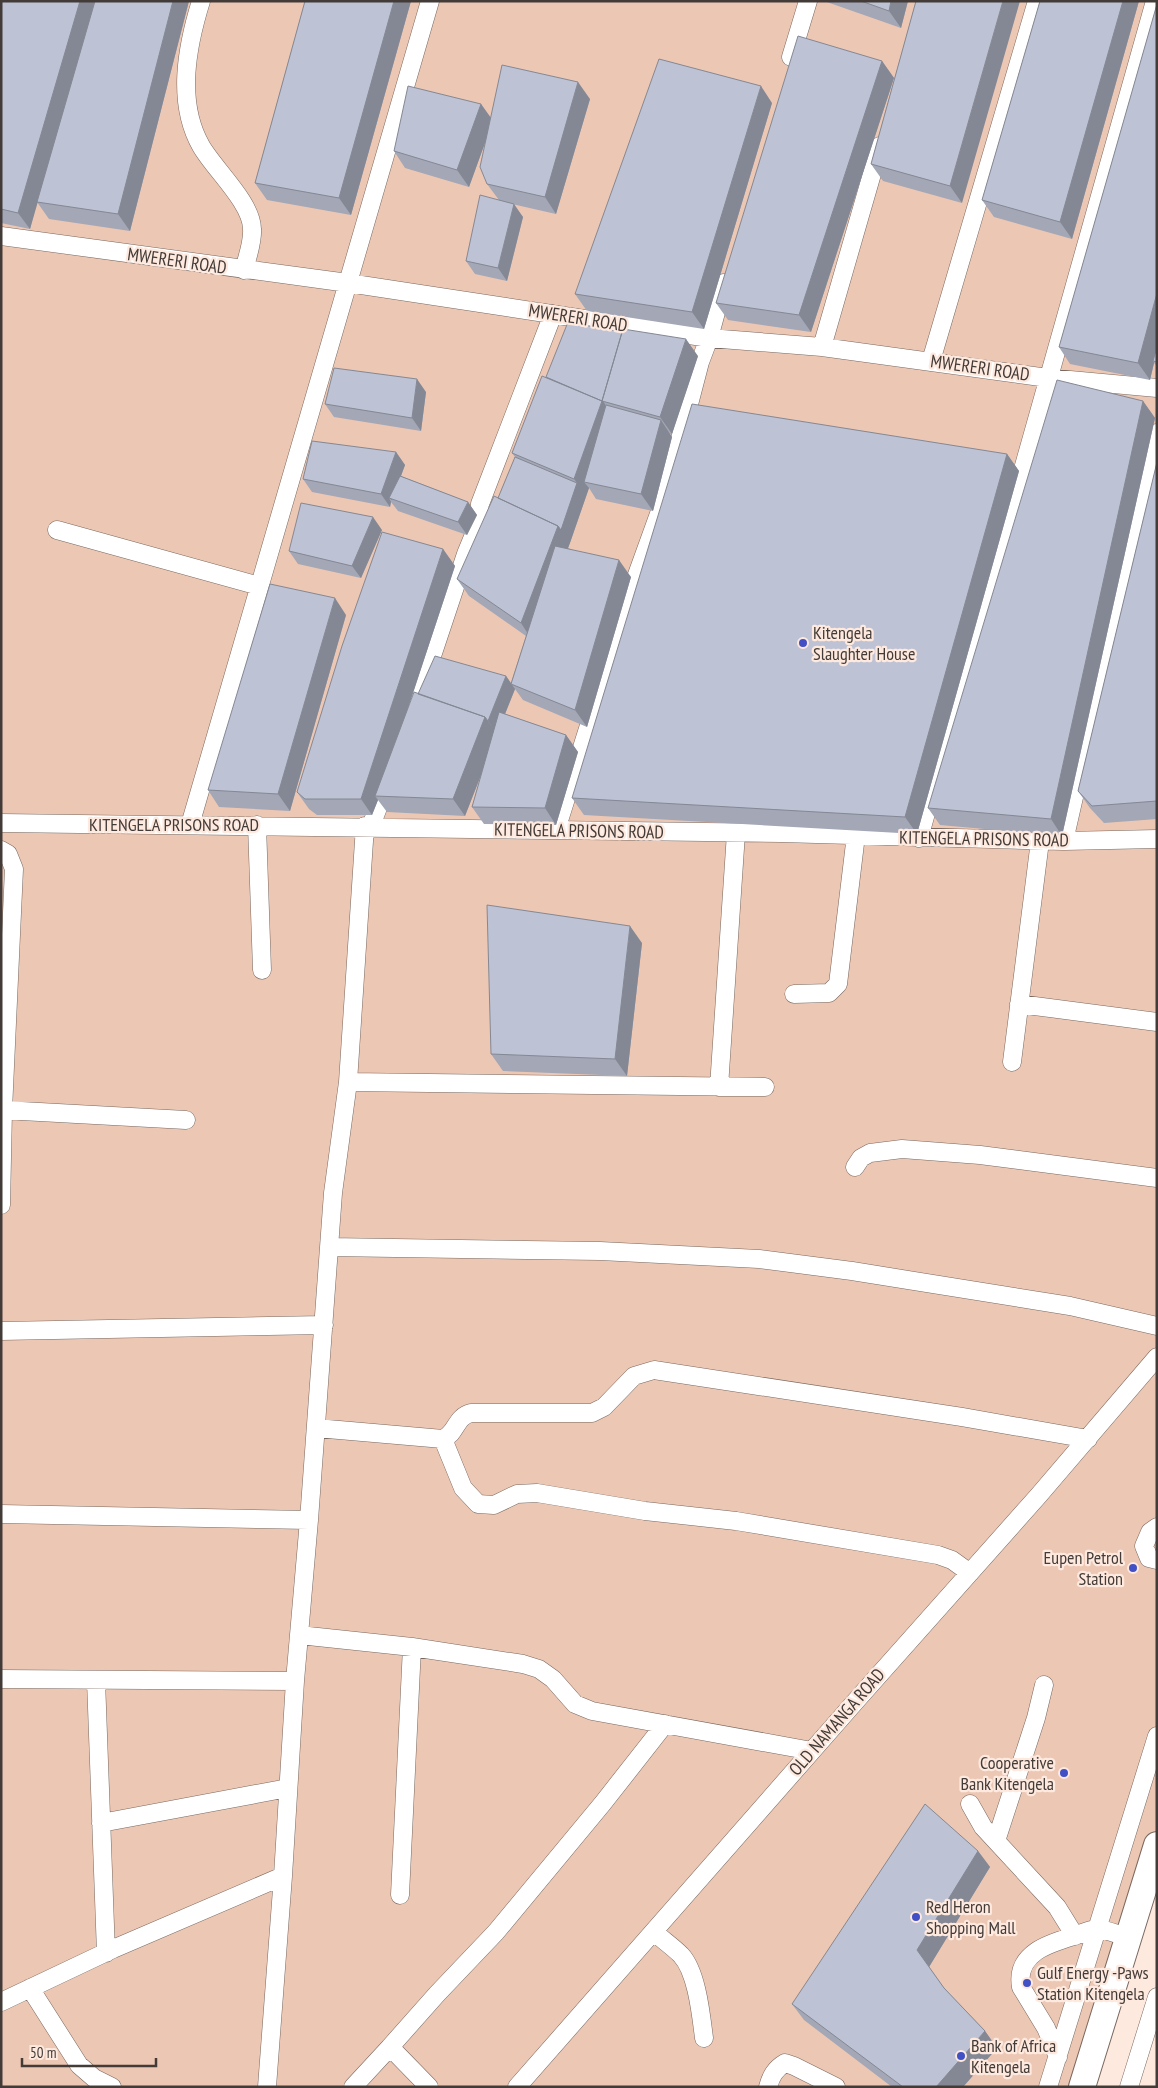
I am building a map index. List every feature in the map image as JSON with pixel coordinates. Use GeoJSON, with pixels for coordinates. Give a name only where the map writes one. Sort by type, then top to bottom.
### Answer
{"type":"FeatureCollection","features":[{"type":"Feature","properties":{"kind":"highway"},"geometry":{"type":"LineString","coordinates":[[1082,2087],[1157,1845]]}},
{"type":"Feature","properties":{"kind":"street"},"geometry":{"type":"LineString","coordinates":[[201,1],[194,24],[187,66],[187,107],[200,145],[248,209],[252,231],[244,270]]}},
{"type":"Feature","properties":{"kind":"street"},"geometry":{"type":"LineString","coordinates":[[190,825],[430,1]]}},
{"type":"Feature","properties":{"kind":"street"},"geometry":{"type":"LineString","coordinates":[[786,76],[808,1]]}},
{"type":"Feature","properties":{"kind":"street"},"geometry":{"type":"LineString","coordinates":[[931,361],[1037,1]]}},
{"type":"Feature","properties":{"kind":"street"},"geometry":{"type":"LineString","coordinates":[[919,838],[1156,1]]}},
{"type":"Feature","properties":{"kind":"street"},"geometry":{"type":"LineString","coordinates":[[822,347],[886,127]]}},
{"type":"Feature","properties":{"kind":"street","name":"MWERERI ROAD"},"geometry":{"type":"LineString","coordinates":[[1,236],[348,283],[709,338],[822,347],[1048,378],[1157,388]]}},
{"type":"Feature","properties":{"kind":"street"},"geometry":{"type":"LineString","coordinates":[[556,830],[631,592],[664,500],[700,362],[709,338],[728,271]]}},
{"type":"Feature","properties":{"kind":"street"},"geometry":{"type":"LineString","coordinates":[[410,722],[466,554],[478,525],[480,504],[553,314]]}},
{"type":"Feature","properties":{"kind":"street"},"geometry":{"type":"LineString","coordinates":[[1064,841],[1157,433]]}},
{"type":"Feature","properties":{"kind":"street"},"geometry":{"type":"LineString","coordinates":[[56,530],[260,586]]}},
{"type":"Feature","properties":{"kind":"street"},"geometry":{"type":"LineString","coordinates":[[266,2087],[333,1193],[348,1082],[368,826],[394,766]]}},
{"type":"Feature","properties":{"kind":"street","name":"KITENGELA PRISONS ROAD"},"geometry":{"type":"LineString","coordinates":[[1,823],[368,826],[1040,841],[1157,839]]}},
{"type":"Feature","properties":{"kind":"street"},"geometry":{"type":"LineString","coordinates":[[257,825],[262,970]]}},
{"type":"Feature","properties":{"kind":"street"},"geometry":{"type":"LineString","coordinates":[[719,1087],[736,833]]}},
{"type":"Feature","properties":{"kind":"street"},"geometry":{"type":"LineString","coordinates":[[794,994],[829,993],[838,984],[856,836]]}},
{"type":"Feature","properties":{"kind":"street"},"geometry":{"type":"LineString","coordinates":[[1012,1062],[1040,841]]}},
{"type":"Feature","properties":{"kind":"street"},"geometry":{"type":"LineString","coordinates":[[1,850],[8,854],[14,868],[3,1110],[1,1205]]}},
{"type":"Feature","properties":{"kind":"street"},"geometry":{"type":"LineString","coordinates":[[1019,1004],[1157,1022]]}},
{"type":"Feature","properties":{"kind":"street"},"geometry":{"type":"LineString","coordinates":[[348,1082],[765,1087]]}},
{"type":"Feature","properties":{"kind":"street"},"geometry":{"type":"LineString","coordinates":[[3,1110],[186,1120]]}},
{"type":"Feature","properties":{"kind":"street"},"geometry":{"type":"LineString","coordinates":[[854,1166],[861,1158],[870,1153],[902,1148],[980,1155],[1157,1178]]}},
{"type":"Feature","properties":{"kind":"street"},"geometry":{"type":"LineString","coordinates":[[330,1247],[600,1251],[759,1259],[1070,1306],[1157,1326]]}},
{"type":"Feature","properties":{"kind":"street"},"geometry":{"type":"LineString","coordinates":[[1,1331],[324,1325]]}},
{"type":"Feature","properties":{"kind":"street","name":"OLD NAMANGA ROAD"},"geometry":{"type":"LineString","coordinates":[[517,2087],[1088,1439],[1157,1357]]}},
{"type":"Feature","properties":{"kind":"street"},"geometry":{"type":"LineString","coordinates":[[316,1428],[443,1439],[452,1434],[458,1420],[464,1414],[592,1413],[604,1407],[634,1376],[654,1370],[962,1417],[1088,1439]]}},
{"type":"Feature","properties":{"kind":"street"},"geometry":{"type":"LineString","coordinates":[[443,1439],[463,1488],[478,1504],[494,1505],[517,1494],[537,1492],[645,1510],[736,1521],[938,1555],[952,1560],[970,1573]]}},
{"type":"Feature","properties":{"kind":"street"},"geometry":{"type":"LineString","coordinates":[[1,1514],[309,1520]]}},
{"type":"Feature","properties":{"kind":"street"},"geometry":{"type":"LineString","coordinates":[[1157,1527],[1150,1532],[1144,1546],[1148,1558],[1157,1560]]}},
{"type":"Feature","properties":{"kind":"street"},"geometry":{"type":"LineString","coordinates":[[299,1635],[412,1647],[523,1664],[539,1669],[552,1678],[575,1704],[592,1711],[812,1751]]}},
{"type":"Feature","properties":{"kind":"street"},"geometry":{"type":"LineString","coordinates":[[400,1895],[412,1647]]}},
{"type":"Feature","properties":{"kind":"street"},"geometry":{"type":"LineString","coordinates":[[1,1679],[295,1682]]}},
{"type":"Feature","properties":{"kind":"street"},"geometry":{"type":"LineString","coordinates":[[96,1680],[106,1953]]}},
{"type":"Feature","properties":{"kind":"street"},"geometry":{"type":"LineString","coordinates":[[996,1841],[1036,1718],[1044,1685]]}},
{"type":"Feature","properties":{"kind":"street"},"geometry":{"type":"LineString","coordinates":[[353,2087],[436,1994],[509,1917],[597,1811],[665,1724]]}},
{"type":"Feature","properties":{"kind":"street"},"geometry":{"type":"LineString","coordinates":[[1048,2087],[1157,1736]]}},
{"type":"Feature","properties":{"kind":"street"},"geometry":{"type":"LineString","coordinates":[[101,1823],[288,1788]]}},
{"type":"Feature","properties":{"kind":"street"},"geometry":{"type":"LineString","coordinates":[[970,1804],[983,1826],[1057,1907],[1075,1936]]}},
{"type":"Feature","properties":{"kind":"street"},"geometry":{"type":"LineString","coordinates":[[1,2002],[106,1953],[283,1876]]}},
{"type":"Feature","properties":{"kind":"street"},"geometry":{"type":"LineString","coordinates":[[1058,2057],[1046,2028],[1021,1986],[1020,1975],[1022,1969],[1036,1950],[1097,1929],[1128,1937]]}},
{"type":"Feature","properties":{"kind":"street"},"geometry":{"type":"LineString","coordinates":[[654,1932],[682,1956],[692,1978],[699,2001],[704,2038]]}},
{"type":"Feature","properties":{"kind":"street"},"geometry":{"type":"LineString","coordinates":[[30,1988],[79,2065],[94,2078],[112,2087]]}},
{"type":"Feature","properties":{"kind":"street"},"geometry":{"type":"LineString","coordinates":[[1129,2087],[1157,1997]]}},
{"type":"Feature","properties":{"kind":"street"},"geometry":{"type":"LineString","coordinates":[[390,2047],[429,2087]]}},
{"type":"Feature","properties":{"kind":"street"},"geometry":{"type":"LineString","coordinates":[[768,2087],[770,2078],[778,2067],[784,2063],[836,2087]]}},
{"type":"Feature","properties":{"kind":"shaded area"},"geometry":{"type":"Polygon","coordinates":[[[1,1],[1157,1],[1157,1845],[1082,2087],[1,2087],[1,1]]]}},
{"type":"Feature","properties":{"kind":"building"},"geometry":{"type":"Polygon","coordinates":[[[1,1],[80,1],[18,213],[1,209],[1,1]]]}},
{"type":"Feature","properties":{"kind":"building"},"geometry":{"type":"Polygon","coordinates":[[[95,1],[173,1],[118,214],[37,202],[95,1]]]}},
{"type":"Feature","properties":{"kind":"building"},"geometry":{"type":"Polygon","coordinates":[[[305,1],[394,1],[339,198],[255,183],[305,1]]]}},
{"type":"Feature","properties":{"kind":"building"},"geometry":{"type":"Polygon","coordinates":[[[861,1],[891,1],[889,11],[861,1]]]}},
{"type":"Feature","properties":{"kind":"building"},"geometry":{"type":"Polygon","coordinates":[[[916,1],[1003,1],[950,186],[871,164],[916,1]]]}},
{"type":"Feature","properties":{"kind":"building"},"geometry":{"type":"Polygon","coordinates":[[[1040,1],[1123,1],[1060,222],[982,200],[1040,1]]]}},
{"type":"Feature","properties":{"kind":"building"},"geometry":{"type":"Polygon","coordinates":[[[1157,4],[1157,293],[1138,363],[1059,347],[1157,4]]]}},
{"type":"Feature","properties":{"kind":"building"},"geometry":{"type":"Polygon","coordinates":[[[798,36],[882,61],[799,315],[716,303],[798,36]]]}},
{"type":"Feature","properties":{"kind":"building"},"geometry":{"type":"Polygon","coordinates":[[[659,59],[761,86],[692,312],[575,294],[659,59]]]}},
{"type":"Feature","properties":{"kind":"building"},"geometry":{"type":"Polygon","coordinates":[[[502,65],[578,82],[545,197],[487,184],[480,167],[502,65]]]}},
{"type":"Feature","properties":{"kind":"building"},"geometry":{"type":"Polygon","coordinates":[[[408,86],[481,104],[457,170],[394,151],[408,86]]]}},
{"type":"Feature","properties":{"kind":"building"},"geometry":{"type":"Polygon","coordinates":[[[480,195],[514,204],[498,268],[466,261],[480,195]]]}},
{"type":"Feature","properties":{"kind":"building"},"geometry":{"type":"Polygon","coordinates":[[[568,322],[622,332],[602,401],[546,377],[568,322]]]}},
{"type":"Feature","properties":{"kind":"building"},"geometry":{"type":"Polygon","coordinates":[[[623,329],[686,339],[660,417],[602,401],[623,329]]]}},
{"type":"Feature","properties":{"kind":"building"},"geometry":{"type":"Polygon","coordinates":[[[1157,347],[1157,362],[1153,361],[1157,347]]]}},
{"type":"Feature","properties":{"kind":"building"},"geometry":{"type":"Polygon","coordinates":[[[334,368],[417,379],[412,418],[325,404],[334,368]]]}},
{"type":"Feature","properties":{"kind":"building"},"geometry":{"type":"Polygon","coordinates":[[[542,376],[602,401],[574,479],[512,453],[542,376]]]}},
{"type":"Feature","properties":{"kind":"building"},"geometry":{"type":"Polygon","coordinates":[[[1057,380],[1143,401],[1051,819],[928,808],[1057,380]]]}},
{"type":"Feature","properties":{"kind":"building","name":"Kitengela Slaughter House"},"geometry":{"type":"Polygon","coordinates":[[[692,404],[1007,454],[905,817],[572,798],[692,404]]]}},
{"type":"Feature","properties":{"kind":"building"},"geometry":{"type":"Polygon","coordinates":[[[606,405],[661,420],[641,494],[584,482],[606,405]]]}},
{"type":"Feature","properties":{"kind":"building"},"geometry":{"type":"Polygon","coordinates":[[[312,441],[396,452],[381,494],[303,479],[312,441]]]}},
{"type":"Feature","properties":{"kind":"building"},"geometry":{"type":"Polygon","coordinates":[[[515,457],[577,483],[561,530],[558,526],[498,498],[515,457]]]}},
{"type":"Feature","properties":{"kind":"building"},"geometry":{"type":"Polygon","coordinates":[[[1157,462],[1157,801],[1092,806],[1078,791],[1157,462]]]}},
{"type":"Feature","properties":{"kind":"building"},"geometry":{"type":"Polygon","coordinates":[[[400,476],[468,502],[458,522],[389,498],[400,476]]]}},
{"type":"Feature","properties":{"kind":"building"},"geometry":{"type":"Polygon","coordinates":[[[494,496],[558,526],[521,623],[457,579],[494,496]]]}},
{"type":"Feature","properties":{"kind":"building"},"geometry":{"type":"Polygon","coordinates":[[[301,503],[373,517],[352,566],[289,551],[301,503]]]}},
{"type":"Feature","properties":{"kind":"building"},"geometry":{"type":"Polygon","coordinates":[[[382,532],[443,549],[361,799],[305,799],[297,792],[342,646],[382,532]]]}},
{"type":"Feature","properties":{"kind":"building"},"geometry":{"type":"Polygon","coordinates":[[[555,546],[619,560],[575,710],[511,684],[555,546]]]}},
{"type":"Feature","properties":{"kind":"building"},"geometry":{"type":"Polygon","coordinates":[[[270,584],[335,598],[278,794],[208,790],[270,584]]]}},
{"type":"Feature","properties":{"kind":"building"},"geometry":{"type":"Polygon","coordinates":[[[435,656],[506,676],[488,721],[485,717],[418,694],[435,656]]]}},
{"type":"Feature","properties":{"kind":"building"},"geometry":{"type":"Polygon","coordinates":[[[414,692],[485,717],[453,799],[375,796],[414,692]]]}},
{"type":"Feature","properties":{"kind":"building"},"geometry":{"type":"Polygon","coordinates":[[[499,712],[566,735],[545,808],[472,807],[499,712]]]}},
{"type":"Feature","properties":{"kind":"building"},"geometry":{"type":"Polygon","coordinates":[[[487,905],[630,926],[615,1059],[491,1054],[487,905]]]}},
{"type":"Feature","properties":{"kind":"building","name":"Red Heron Shopping Mall"},"geometry":{"type":"Polygon","coordinates":[[[925,1804],[978,1851],[917,1950],[944,1988],[985,2031],[936,2087],[903,2087],[792,2004],[925,1804]]]}},
{"type":"Feature","properties":{"kind":"place","name":"Kitengela Slaughter House"},"geometry":{"type":"Point","coordinates":[803,643]}},
{"type":"Feature","properties":{"kind":"place","name":"Eupen Petrol Station"},"geometry":{"type":"Point","coordinates":[1133,1568]}},
{"type":"Feature","properties":{"kind":"place","name":"Cooperative Bank Kitengela"},"geometry":{"type":"Point","coordinates":[1064,1773]}},
{"type":"Feature","properties":{"kind":"place","name":"Red Heron Shopping Mall"},"geometry":{"type":"Point","coordinates":[916,1917]}},
{"type":"Feature","properties":{"kind":"place","name":"Gulf Energy -Paws Station Kitengela"},"geometry":{"type":"Point","coordinates":[1027,1983]}},
{"type":"Feature","properties":{"kind":"place","name":"Bank of Africa Kitengela"},"geometry":{"type":"Point","coordinates":[961,2056]}}]}
